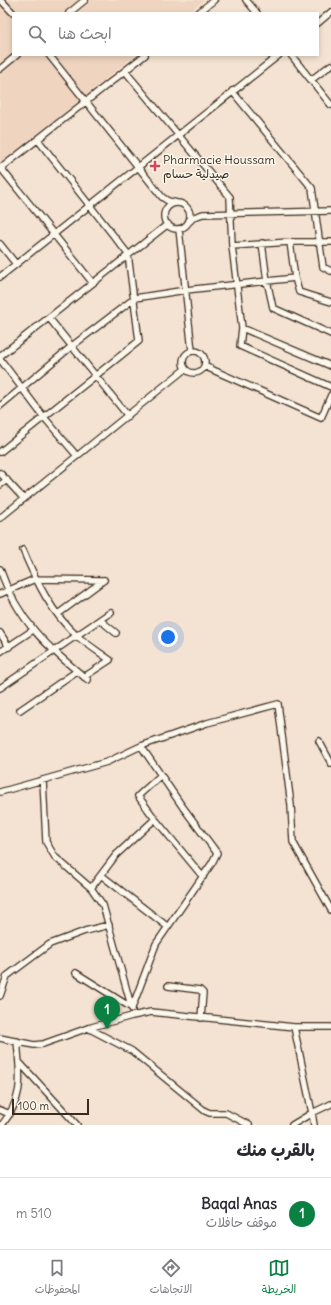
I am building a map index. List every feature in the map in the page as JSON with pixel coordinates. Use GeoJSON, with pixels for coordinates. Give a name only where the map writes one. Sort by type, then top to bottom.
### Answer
{"type":"FeatureCollection","features":[{"type":"Feature","properties":{"kind":"street"},"geometry":{"type":"LineString","coordinates":[[1,0],[12,12]]}},
{"type":"Feature","properties":{"kind":"street"},"geometry":{"type":"LineString","coordinates":[[70,12],[85,0]]}},
{"type":"Feature","properties":{"kind":"street"},"geometry":{"type":"LineString","coordinates":[[199,12],[214,0]]}},
{"type":"Feature","properties":{"kind":"street"},"geometry":{"type":"LineString","coordinates":[[246,0],[256,12]]}},
{"type":"Feature","properties":{"kind":"street"},"geometry":{"type":"LineString","coordinates":[[319,22],[331,12]]}},
{"type":"Feature","properties":{"kind":"street"},"geometry":{"type":"LineString","coordinates":[[0,69],[16,56]]}},
{"type":"Feature","properties":{"kind":"street"},"geometry":{"type":"LineString","coordinates":[[50,56],[162,197],[168,201],[183,204],[188,208],[203,214]]}},
{"type":"Feature","properties":{"kind":"street"},"geometry":{"type":"LineString","coordinates":[[92,282],[0,168],[38,140],[144,56]]}},
{"type":"Feature","properties":{"kind":"street"},"geometry":{"type":"LineString","coordinates":[[0,277],[278,56]]}},
{"type":"Feature","properties":{"kind":"street"},"geometry":{"type":"LineString","coordinates":[[292,56],[311,80],[329,98],[331,105]]}},
{"type":"Feature","properties":{"kind":"street"},"geometry":{"type":"LineString","coordinates":[[311,80],[331,65]]}},
{"type":"Feature","properties":{"kind":"street"},"geometry":{"type":"LineString","coordinates":[[125,71],[230,197],[232,246],[242,328],[240,346],[331,387]]}},
{"type":"Feature","properties":{"kind":"street"},"geometry":{"type":"LineString","coordinates":[[232,91],[312,188],[323,267],[331,271]]}},
{"type":"Feature","properties":{"kind":"street"},"geometry":{"type":"LineString","coordinates":[[0,452],[138,341],[128,254],[38,140]]}},
{"type":"Feature","properties":{"kind":"street"},"geometry":{"type":"LineString","coordinates":[[162,197],[168,224],[179,229]]}},
{"type":"Feature","properties":{"kind":"street"},"geometry":{"type":"LineString","coordinates":[[165,212],[169,206],[177,203]]}},
{"type":"Feature","properties":{"kind":"street"},"geometry":{"type":"LineString","coordinates":[[188,208],[190,215],[189,222]]}},
{"type":"Feature","properties":{"kind":"street"},"geometry":{"type":"LineString","coordinates":[[179,229],[194,217],[203,214],[331,211]]}},
{"type":"Feature","properties":{"kind":"street"},"geometry":{"type":"LineString","coordinates":[[77,456],[43,416],[0,358],[92,282],[168,224]]}},
{"type":"Feature","properties":{"kind":"street"},"geometry":{"type":"LineString","coordinates":[[179,229],[192,350]]}},
{"type":"Feature","properties":{"kind":"street"},"geometry":{"type":"LineString","coordinates":[[290,242],[295,278],[299,292],[331,302]]}},
{"type":"Feature","properties":{"kind":"street"},"geometry":{"type":"LineString","coordinates":[[232,246],[262,243],[331,242]]}},
{"type":"Feature","properties":{"kind":"street"},"geometry":{"type":"LineString","coordinates":[[262,243],[267,281],[273,308],[330,331]]}},
{"type":"Feature","properties":{"kind":"street"},"geometry":{"type":"LineString","coordinates":[[0,244],[16,264]]}},
{"type":"Feature","properties":{"kind":"street"},"geometry":{"type":"LineString","coordinates":[[1,404],[21,386],[134,298],[186,290],[237,286],[295,278]]}},
{"type":"Feature","properties":{"kind":"street"},"geometry":{"type":"LineString","coordinates":[[49,318],[128,416]]}},
{"type":"Feature","properties":{"kind":"street"},"geometry":{"type":"LineString","coordinates":[[242,328],[331,366]]}},
{"type":"Feature","properties":{"kind":"street"},"geometry":{"type":"LineString","coordinates":[[192,350],[204,356],[204,366]]}},
{"type":"Feature","properties":{"kind":"street"},"geometry":{"type":"LineString","coordinates":[[185,369],[183,358],[192,350]]}},
{"type":"Feature","properties":{"kind":"street"},"geometry":{"type":"LineString","coordinates":[[185,369],[195,373],[204,366]]}},
{"type":"Feature","properties":{"kind":"street"},"geometry":{"type":"LineString","coordinates":[[204,366],[322,418],[331,395]]}},
{"type":"Feature","properties":{"kind":"street"},"geometry":{"type":"LineString","coordinates":[[0,518],[185,369]]}},
{"type":"Feature","properties":{"kind":"street"},"geometry":{"type":"LineString","coordinates":[[0,473],[24,499]]}},
{"type":"Feature","properties":{"kind":"street"},"geometry":{"type":"LineString","coordinates":[[0,485],[7,480]]}},
{"type":"Feature","properties":{"kind":"street"},"geometry":{"type":"LineString","coordinates":[[0,569],[8,592],[33,630],[53,652],[86,678],[110,660],[77,636],[58,614],[35,578],[23,550]]}},
{"type":"Feature","properties":{"kind":"street"},"geometry":{"type":"LineString","coordinates":[[0,594],[8,592],[35,578],[104,580],[58,614]]}},
{"type":"Feature","properties":{"kind":"street"},"geometry":{"type":"LineString","coordinates":[[0,688],[110,612]]}},
{"type":"Feature","properties":{"kind":"street"},"geometry":{"type":"LineString","coordinates":[[100,620],[116,633]]}},
{"type":"Feature","properties":{"kind":"street"},"geometry":{"type":"LineString","coordinates":[[0,652],[33,630]]}},
{"type":"Feature","properties":{"kind":"street"},"geometry":{"type":"LineString","coordinates":[[0,633],[9,647]]}},
{"type":"Feature","properties":{"kind":"street"},"geometry":{"type":"LineString","coordinates":[[20,710],[77,671]]}},
{"type":"Feature","properties":{"kind":"street"},"geometry":{"type":"LineString","coordinates":[[0,792],[107,762],[141,746],[206,723],[278,704],[291,805],[293,842],[331,910]]}},
{"type":"Feature","properties":{"kind":"street"},"geometry":{"type":"LineString","coordinates":[[319,741],[331,763]]}},
{"type":"Feature","properties":{"kind":"street"},"geometry":{"type":"LineString","coordinates":[[132,1008],[152,953],[168,926],[203,877],[217,853],[141,746]]}},
{"type":"Feature","properties":{"kind":"street"},"geometry":{"type":"LineString","coordinates":[[161,775],[138,796],[203,877]]}},
{"type":"Feature","properties":{"kind":"street"},"geometry":{"type":"LineString","coordinates":[[43,780],[46,842],[55,857],[91,888],[103,905],[132,1008],[132,1016]]}},
{"type":"Feature","properties":{"kind":"street"},"geometry":{"type":"LineString","coordinates":[[91,888],[116,855],[155,819]]}},
{"type":"Feature","properties":{"kind":"street"},"geometry":{"type":"LineString","coordinates":[[101,875],[168,926]]}},
{"type":"Feature","properties":{"kind":"street"},"geometry":{"type":"LineString","coordinates":[[0,996],[7,976],[50,944],[85,931],[109,925]]}},
{"type":"Feature","properties":{"kind":"street"},"geometry":{"type":"LineString","coordinates":[[76,973],[132,1008]]}},
{"type":"Feature","properties":{"kind":"street"},"geometry":{"type":"LineString","coordinates":[[168,986],[200,990],[203,993],[201,1018]]}},
{"type":"Feature","properties":{"kind":"street"},"geometry":{"type":"LineString","coordinates":[[0,1038],[34,1045],[44,1044],[88,1028],[132,1016],[162,1013],[294,1027],[331,1027]]}},
{"type":"Feature","properties":{"kind":"street"},"geometry":{"type":"LineString","coordinates":[[294,1027],[314,1125]]}},
{"type":"Feature","properties":{"kind":"street"},"geometry":{"type":"LineString","coordinates":[[88,1028],[132,1051],[205,1111],[210,1114],[226,1113],[248,1125]]}},
{"type":"Feature","properties":{"kind":"street"},"geometry":{"type":"LineString","coordinates":[[2,1125],[10,1114],[19,1096],[19,1062],[17,1041]]}},
{"type":"Feature","properties":{"kind":"street"},"geometry":{"type":"LineString","coordinates":[[19,1062],[77,1125]]}},
{"type":"Feature","properties":{"kind":"street"},"geometry":{"type":"LineString","coordinates":[[292,1125],[331,1104]]}},
{"type":"Feature","properties":{"kind":"street"},"geometry":{"type":"LineString","coordinates":[[0,1110],[10,1114]]}},
{"type":"Feature","properties":{"kind":"shaded area"},"geometry":{"type":"Polygon","coordinates":[[[0,0],[204,0],[189,12],[12,12],[12,56],[135,56],[0,164],[0,0]]]}},
{"type":"Feature","properties":{"kind":"place","name":"Pharmacie Houssam صيدلية حسام"},"geometry":{"type":"Point","coordinates":[155,166]}},
{"type":"Feature","properties":{"kind":"place","name":"Baqal Anas"},"geometry":{"type":"Point","coordinates":[107,1029]}}]}
